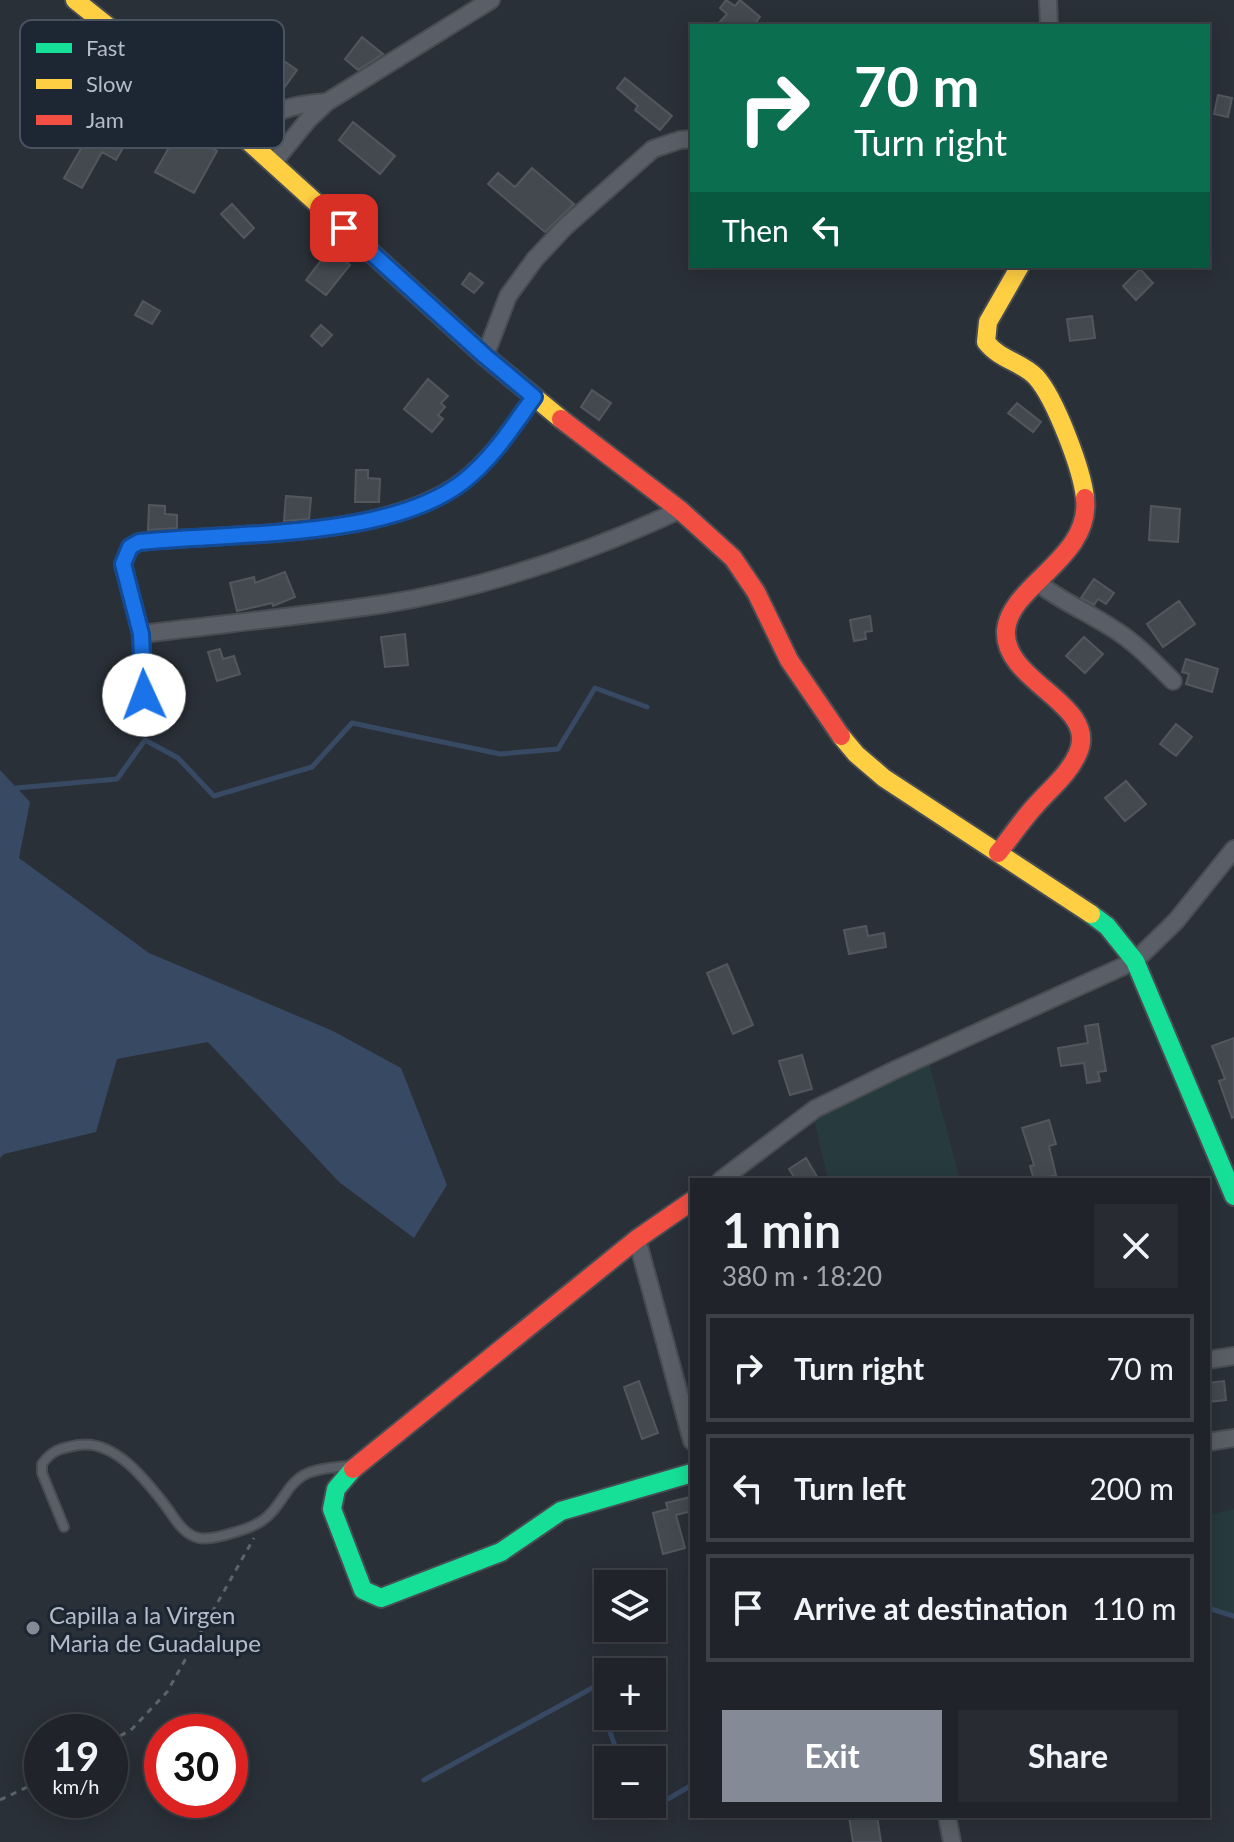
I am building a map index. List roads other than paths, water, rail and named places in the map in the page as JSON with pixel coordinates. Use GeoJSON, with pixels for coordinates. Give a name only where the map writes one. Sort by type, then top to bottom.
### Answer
{"type":"FeatureCollection","features":[{"type":"Feature","properties":{"kind":"street"},"geometry":{"type":"LineString","coordinates":[[75,0],[100,20]]}},
{"type":"Feature","properties":{"kind":"street"},"geometry":{"type":"LineString","coordinates":[[273,163],[327,102],[491,0]]}},
{"type":"Feature","properties":{"kind":"street"},"geometry":{"type":"LineString","coordinates":[[1048,0],[1049,24]]}},
{"type":"Feature","properties":{"kind":"street"},"geometry":{"type":"LineString","coordinates":[[284,108],[327,102]]}},
{"type":"Feature","properties":{"kind":"street"},"geometry":{"type":"LineString","coordinates":[[485,356],[508,296],[535,259],[565,227],[653,149],[690,139]]}},
{"type":"Feature","properties":{"kind":"street"},"geometry":{"type":"LineString","coordinates":[[256,148],[485,356],[680,510],[733,558],[756,592],[798,673],[831,725],[856,754],[884,778],[1099,920],[1122,943],[1135,961],[1234,1196]]}},
{"type":"Feature","properties":{"kind":"street"},"geometry":{"type":"LineString","coordinates":[[998,853],[1068,770],[1081,749],[1082,734],[1076,720],[1014,661],[1006,643],[1006,628],[1016,606],[1074,540],[1084,522],[1087,506],[1071,449],[1038,379],[1030,370],[998,356],[986,342],[988,322],[1019,268]]}},
{"type":"Feature","properties":{"kind":"street"},"geometry":{"type":"LineString","coordinates":[[144,695],[141,634],[123,564],[130,547],[139,542],[368,522],[407,510],[462,482],[487,460],[534,397]]}},
{"type":"Feature","properties":{"kind":"street"},"geometry":{"type":"LineString","coordinates":[[141,634],[387,603],[495,579],[611,542],[680,510]]}},
{"type":"Feature","properties":{"kind":"street"},"geometry":{"type":"LineString","coordinates":[[1038,583],[1066,604],[1112,627],[1173,681]]}},
{"type":"Feature","properties":{"kind":"street"},"geometry":{"type":"LineString","coordinates":[[724,1178],[815,1109],[1135,961],[1176,921],[1234,849]]}},
{"type":"Feature","properties":{"kind":"street"},"geometry":{"type":"LineString","coordinates":[[690,1202],[637,1239],[359,1464],[338,1485],[331,1498],[332,1509],[363,1590],[381,1598],[501,1552],[561,1511],[690,1474]]}},
{"type":"Feature","properties":{"kind":"street"},"geometry":{"type":"LineString","coordinates":[[637,1239],[690,1434]]}},
{"type":"Feature","properties":{"kind":"street"},"geometry":{"type":"LineString","coordinates":[[1210,1360],[1234,1356]]}},
{"type":"Feature","properties":{"kind":"street"},"geometry":{"type":"LineString","coordinates":[[1210,1442],[1234,1438]]}},
{"type":"Feature","properties":{"kind":"street"},"geometry":{"type":"LineString","coordinates":[[947,1818],[952,1842]]}},
{"type":"Feature","properties":{"kind":"lane"},"geometry":{"type":"LineString","coordinates":[[64,1527],[42,1473],[42,1464],[59,1448],[89,1443],[105,1448],[152,1488],[184,1530],[196,1538],[220,1536],[264,1520],[288,1489],[304,1475],[359,1464]]}},
{"type":"Feature","properties":{"kind":"water"},"geometry":{"type":"Polygon","coordinates":[[[0,770],[30,802],[19,858],[149,953],[333,1031],[401,1068],[447,1185],[414,1238],[339,1182],[208,1042],[117,1059],[96,1132],[4,1154],[0,1158],[0,770]]]}},
{"type":"Feature","properties":{"kind":"waterway"},"geometry":{"type":"LineString","coordinates":[[16,788],[117,779],[145,740],[178,758],[214,796],[312,767],[352,723],[500,754],[558,749],[595,688],[647,707]]}},
{"type":"Feature","properties":{"kind":"waterway"},"geometry":{"type":"LineString","coordinates":[[1210,1609],[1234,1616]]}},
{"type":"Feature","properties":{"kind":"waterway"},"geometry":{"type":"LineString","coordinates":[[424,1780],[594,1687],[615,1746]]}},
{"type":"Feature","properties":{"kind":"waterway"},"geometry":{"type":"LineString","coordinates":[[666,1800],[690,1786]]}},
{"type":"Feature","properties":{"kind":"place","name":"Capilla a la Virgen Maria de Guadalupe"},"geometry":{"type":"Point","coordinates":[33,1628]}}]}
